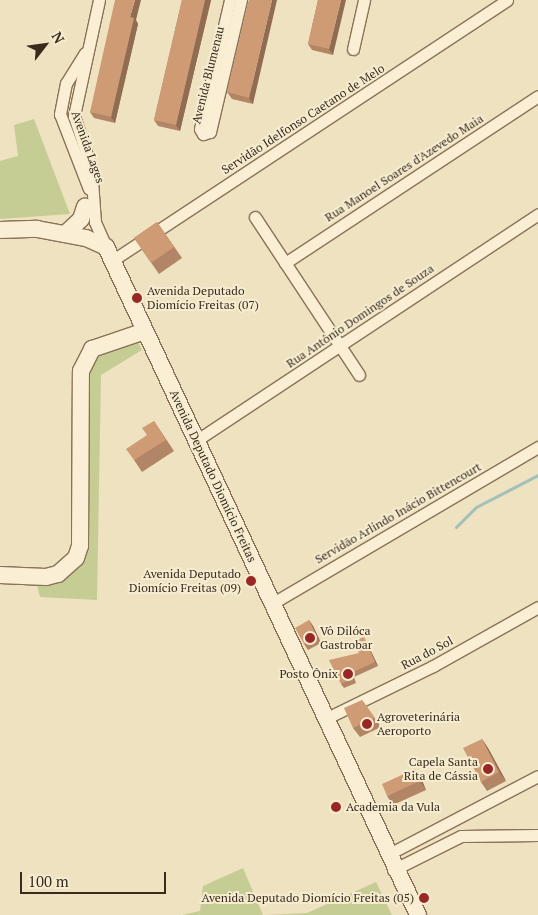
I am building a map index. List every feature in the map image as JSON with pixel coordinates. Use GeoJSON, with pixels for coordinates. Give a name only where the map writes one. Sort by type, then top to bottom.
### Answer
{"type":"FeatureCollection","features":[{"type":"Feature","properties":{"kind":"street","name":"Avenida Lages"},"geometry":{"type":"LineString","coordinates":[[99,0],[74,116],[91,167],[89,204],[110,254]]}},
{"type":"Feature","properties":{"kind":"street","name":"Avenida Blumenau"},"geometry":{"type":"LineString","coordinates":[[230,0],[200,129],[203,134],[210,132],[240,0]]}},
{"type":"Feature","properties":{"kind":"street"},"geometry":{"type":"LineString","coordinates":[[353,49],[364,0]]}},
{"type":"Feature","properties":{"kind":"street","name":"Servidão Idelfonso Caetano de Melo"},"geometry":{"type":"LineString","coordinates":[[110,254],[507,0]]}},
{"type":"Feature","properties":{"kind":"street","name":"Rua Manoel Soares d'Azevedo Maia"},"geometry":{"type":"LineString","coordinates":[[285,263],[538,96]]}},
{"type":"Feature","properties":{"kind":"street"},"geometry":{"type":"LineString","coordinates":[[65,234],[81,219],[89,204]]}},
{"type":"Feature","properties":{"kind":"street","name":"Rua Antônio Domingos de Souza"},"geometry":{"type":"LineString","coordinates":[[197,440],[538,214]]}},
{"type":"Feature","properties":{"kind":"street"},"geometry":{"type":"LineString","coordinates":[[255,217],[359,375]]}},
{"type":"Feature","properties":{"kind":"street"},"geometry":{"type":"LineString","coordinates":[[0,230],[65,234],[110,254]]}},
{"type":"Feature","properties":{"kind":"street","name":"Avenida Deputado Diomício Freitas"},"geometry":{"type":"LineString","coordinates":[[110,254],[419,915]]}},
{"type":"Feature","properties":{"kind":"street"},"geometry":{"type":"LineString","coordinates":[[0,575],[46,577],[63,571],[76,558],[80,546],[81,371],[92,349],[146,331]]}},
{"type":"Feature","properties":{"kind":"street","name":"Servidão Arlindo Inácio Bittencourt"},"geometry":{"type":"LineString","coordinates":[[273,603],[538,446]]}},
{"type":"Feature","properties":{"kind":"street","name":"Rua do Sol"},"geometry":{"type":"LineString","coordinates":[[327,718],[433,666],[538,607]]}},
{"type":"Feature","properties":{"kind":"street"},"geometry":{"type":"LineString","coordinates":[[393,861],[454,821],[538,776]]}},
{"type":"Feature","properties":{"kind":"street"},"geometry":{"type":"LineString","coordinates":[[454,821],[462,836]]}},
{"type":"Feature","properties":{"kind":"street"},"geometry":{"type":"LineString","coordinates":[[393,861],[462,836],[538,835]]}},
{"type":"Feature","properties":{"kind":"green space"},"geometry":{"type":"Polygon","coordinates":[[[34,119],[70,214],[0,219],[0,161],[18,156],[14,125],[34,119]]]}},
{"type":"Feature","properties":{"kind":"green space"},"geometry":{"type":"Polygon","coordinates":[[[138,342],[142,350],[101,375],[97,600],[40,597],[37,585],[53,584],[70,573],[88,373],[97,354],[138,342]]]}},
{"type":"Feature","properties":{"kind":"green space"},"geometry":{"type":"Polygon","coordinates":[[[243,868],[263,915],[182,915],[200,911],[203,886],[243,868]]]}},
{"type":"Feature","properties":{"kind":"green space"},"geometry":{"type":"Polygon","coordinates":[[[376,882],[392,915],[265,915],[307,913],[376,882]]]}},
{"type":"Feature","properties":{"kind":"building"},"geometry":{"type":"Polygon","coordinates":[[[115,0],[135,0],[130,17],[134,18],[111,117],[90,112],[115,0]]]}},
{"type":"Feature","properties":{"kind":"building"},"geometry":{"type":"Polygon","coordinates":[[[182,0],[205,0],[176,125],[154,120],[182,0]]]}},
{"type":"Feature","properties":{"kind":"building"},"geometry":{"type":"Polygon","coordinates":[[[249,0],[272,0],[249,98],[227,92],[249,0]]]}},
{"type":"Feature","properties":{"kind":"building"},"geometry":{"type":"Polygon","coordinates":[[[318,0],[341,0],[329,49],[308,44],[318,0]]]}},
{"type":"Feature","properties":{"kind":"building"},"geometry":{"type":"Polygon","coordinates":[[[157,222],[174,247],[151,263],[134,238],[157,222]]]}},
{"type":"Feature","properties":{"kind":"building"},"geometry":{"type":"Polygon","coordinates":[[[154,421],[166,440],[134,460],[126,449],[147,435],[142,428],[154,421]]]}},
{"type":"Feature","properties":{"kind":"building"},"geometry":{"type":"Polygon","coordinates":[[[309,620],[317,637],[304,644],[295,628],[309,620]]]}},
{"type":"Feature","properties":{"kind":"building"},"geometry":{"type":"Polygon","coordinates":[[[364,637],[375,662],[351,673],[353,678],[341,684],[329,660],[359,653],[354,641],[364,637]]]}},
{"type":"Feature","properties":{"kind":"building"},"geometry":{"type":"Polygon","coordinates":[[[362,700],[375,718],[353,728],[344,708],[362,700]]]}},
{"type":"Feature","properties":{"kind":"building","name":"Capela Santa Rita de Cássia"},"geometry":{"type":"Polygon","coordinates":[[[482,739],[499,772],[481,782],[463,748],[482,739]]]}},
{"type":"Feature","properties":{"kind":"building"},"geometry":{"type":"Polygon","coordinates":[[[415,769],[420,781],[387,796],[382,784],[415,769]]]}},
{"type":"Feature","properties":{"kind":"waterway"},"geometry":{"type":"LineString","coordinates":[[456,527],[476,507],[538,475]]}},
{"type":"Feature","properties":{"kind":"place","name":"Avenida Deputado Diomício Freitas (07)"},"geometry":{"type":"Point","coordinates":[137,298]}},
{"type":"Feature","properties":{"kind":"place","name":"Avenida Deputado Diomício Freitas (09)"},"geometry":{"type":"Point","coordinates":[251,581]}},
{"type":"Feature","properties":{"kind":"place","name":"Vô Dilóca Gastrobar"},"geometry":{"type":"Point","coordinates":[310,638]}},
{"type":"Feature","properties":{"kind":"place","name":"Posto Ônix"},"geometry":{"type":"Point","coordinates":[348,674]}},
{"type":"Feature","properties":{"kind":"place","name":"Agroveterinária Aeroporto"},"geometry":{"type":"Point","coordinates":[367,724]}},
{"type":"Feature","properties":{"kind":"place","name":"Capela Santa Rita de Cássia"},"geometry":{"type":"Point","coordinates":[488,769]}},
{"type":"Feature","properties":{"kind":"place","name":"Academia da Vula"},"geometry":{"type":"Point","coordinates":[336,807]}},
{"type":"Feature","properties":{"kind":"place","name":"Avenida Deputado Diomício Freitas (05)"},"geometry":{"type":"Point","coordinates":[424,898]}}]}
